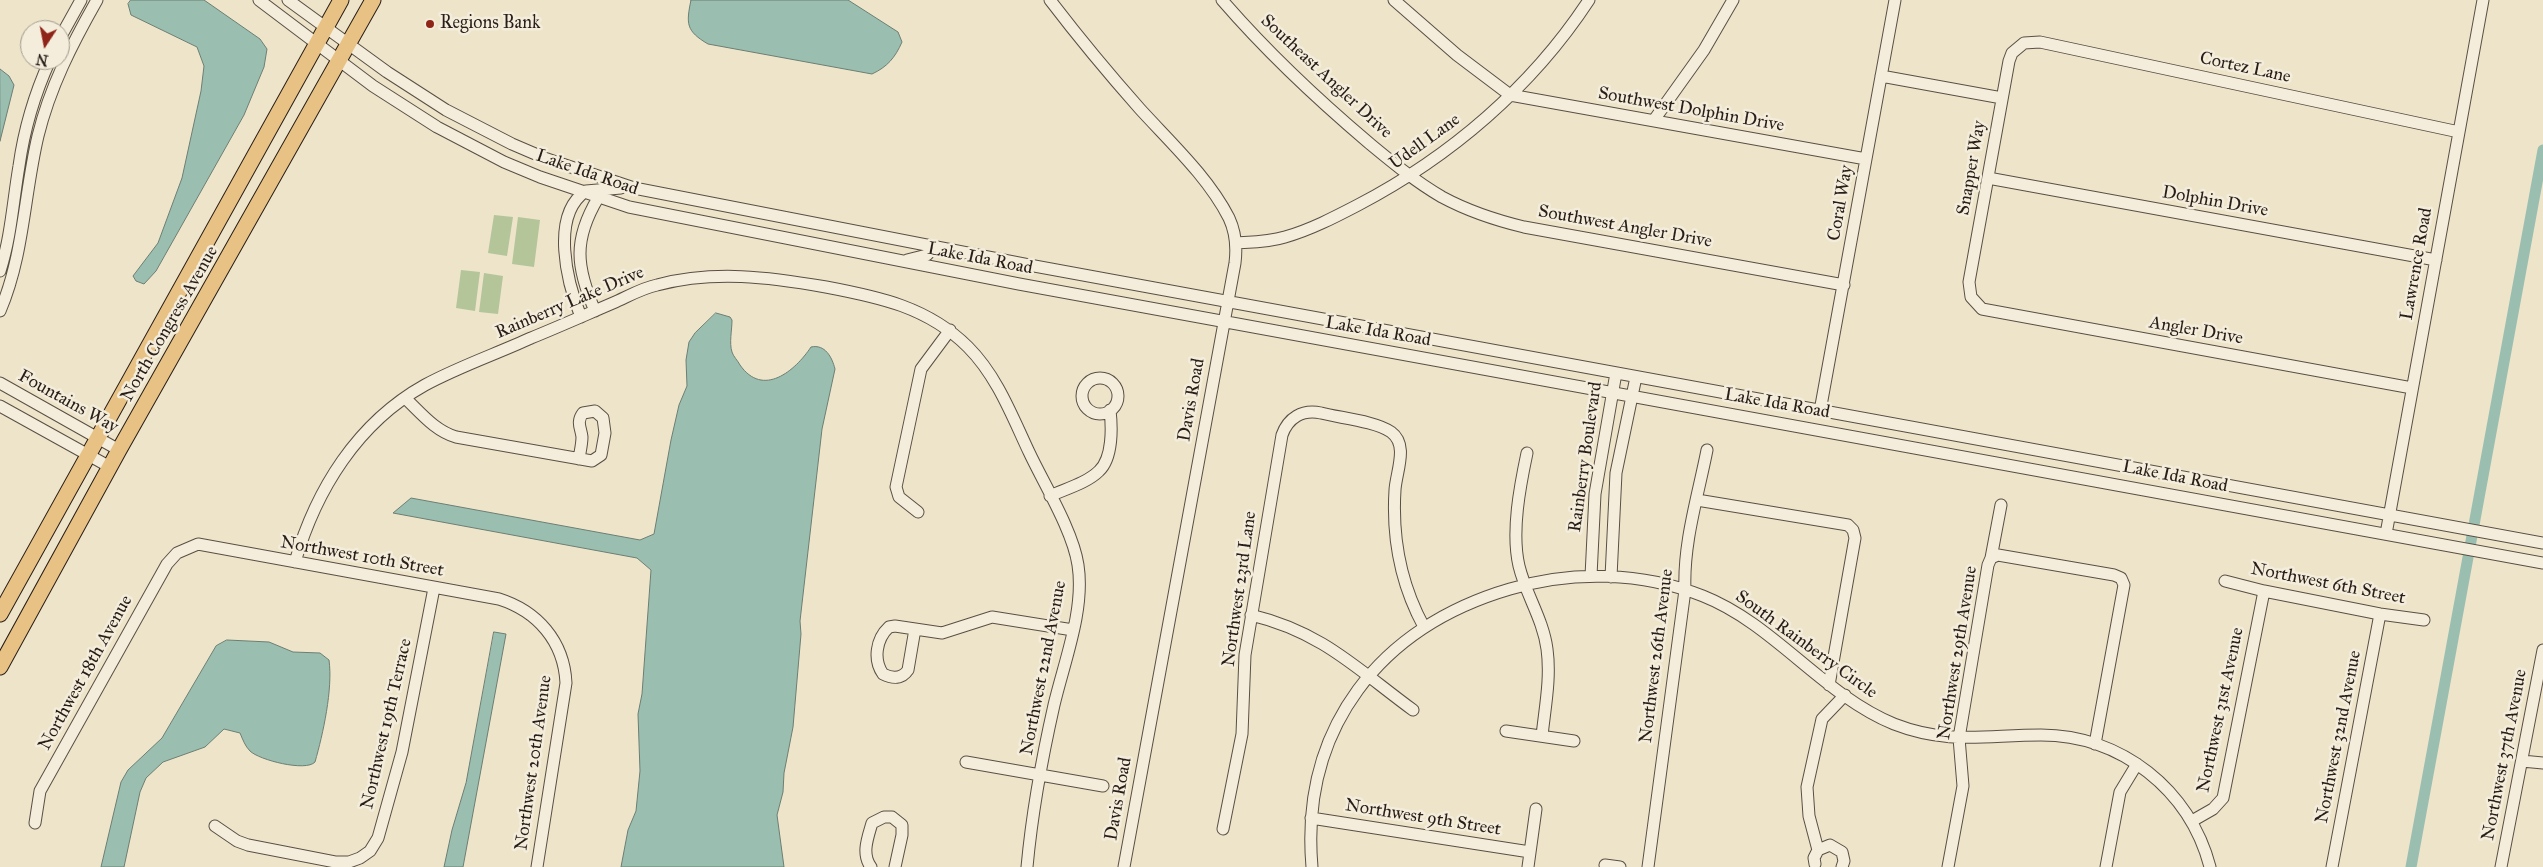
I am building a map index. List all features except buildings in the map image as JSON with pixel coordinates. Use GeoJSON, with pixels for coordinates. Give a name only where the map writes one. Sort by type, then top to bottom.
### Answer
{"type":"FeatureCollection","features":[{"type":"Feature","properties":{"kind":"main road","name":"North Congress Avenue"},"geometry":{"type":"LineString","coordinates":[[0,614],[341,0]]}},
{"type":"Feature","properties":{"kind":"main road","name":"North Congress Avenue"},"geometry":{"type":"LineString","coordinates":[[0,667],[119,450],[374,0]]}},
{"type":"Feature","properties":{"kind":"street"},"geometry":{"type":"LineString","coordinates":[[70,20],[81,0]]}},
{"type":"Feature","properties":{"kind":"street"},"geometry":{"type":"LineString","coordinates":[[0,311],[22,238],[32,167],[46,106],[70,48],[97,0]]}},
{"type":"Feature","properties":{"kind":"street","name":"Lake Ida Road"},"geometry":{"type":"LineString","coordinates":[[259,0],[373,86],[437,127],[504,162],[582,193],[666,216],[1225,322],[2543,563]]}},
{"type":"Feature","properties":{"kind":"street","name":"Lake Ida Road"},"geometry":{"type":"LineString","coordinates":[[288,0],[416,92],[506,141],[555,162],[634,188],[934,248],[2543,543]]}},
{"type":"Feature","properties":{"kind":"street","name":"Davis Road"},"geometry":{"type":"LineString","coordinates":[[1050,0],[1097,60],[1192,167],[1226,212],[1236,243],[1235,263],[1225,322],[1124,867]]}},
{"type":"Feature","properties":{"kind":"street","name":"Southeast Angler Drive"},"geometry":{"type":"LineString","coordinates":[[1222,0],[1307,88],[1410,176]]}},
{"type":"Feature","properties":{"kind":"street"},"geometry":{"type":"LineString","coordinates":[[1394,0],[1457,56],[1510,96]]}},
{"type":"Feature","properties":{"kind":"street","name":"Udell Lane"},"geometry":{"type":"LineString","coordinates":[[1236,243],[1273,240],[1310,228],[1346,212],[1410,176],[1457,142],[1510,96],[1561,38],[1589,0]]}},
{"type":"Feature","properties":{"kind":"street"},"geometry":{"type":"LineString","coordinates":[[1654,120],[1704,50],[1733,0]]}},
{"type":"Feature","properties":{"kind":"street","name":"Coral Way"},"geometry":{"type":"LineString","coordinates":[[1820,411],[1895,0]]}},
{"type":"Feature","properties":{"kind":"street","name":"Lawrence Road"},"geometry":{"type":"LineString","coordinates":[[2386,534],[2483,0]]}},
{"type":"Feature","properties":{"kind":"street","name":"Cortez Lane"},"geometry":{"type":"LineString","coordinates":[[2024,43],[2040,42],[2459,132]]}},
{"type":"Feature","properties":{"kind":"street","name":"Snapper Way"},"geometry":{"type":"LineString","coordinates":[[1976,304],[1971,298],[1969,282],[2002,98],[2012,53],[2024,43]]}},
{"type":"Feature","properties":{"kind":"street"},"geometry":{"type":"LineString","coordinates":[[0,271],[9,236],[25,134],[34,102],[46,70]]}},
{"type":"Feature","properties":{"kind":"street"},"geometry":{"type":"LineString","coordinates":[[1882,76],[2002,98]]}},
{"type":"Feature","properties":{"kind":"street","name":"Southwest Dolphin Drive"},"geometry":{"type":"LineString","coordinates":[[1510,96],[1654,120],[1866,160]]}},
{"type":"Feature","properties":{"kind":"street","name":"Southwest Angler Drive"},"geometry":{"type":"LineString","coordinates":[[1410,176],[1442,197],[1496,220],[1844,285]]}},
{"type":"Feature","properties":{"kind":"street","name":"Dolphin Drive"},"geometry":{"type":"LineString","coordinates":[[1988,178],[2436,260]]}},
{"type":"Feature","properties":{"kind":"street"},"geometry":{"type":"LineString","coordinates":[[581,316],[570,286],[566,261],[566,226],[569,208],[582,193],[601,188],[634,188]]}},
{"type":"Feature","properties":{"kind":"street"},"geometry":{"type":"LineString","coordinates":[[595,311],[582,281],[580,246],[585,219],[598,198]]}},
{"type":"Feature","properties":{"kind":"street"},"geometry":{"type":"LineString","coordinates":[[900,261],[927,255],[934,248]]}},
{"type":"Feature","properties":{"kind":"street","name":"Rainberry Lake Drive"},"geometry":{"type":"LineString","coordinates":[[295,562],[314,507],[338,465],[376,421],[405,398],[426,385],[653,285],[704,276],[756,276],[887,299],[916,310],[950,330]]}},
{"type":"Feature","properties":{"kind":"street","name":"Angler Drive"},"geometry":{"type":"LineString","coordinates":[[1976,304],[1990,311],[2412,388]]}},
{"type":"Feature","properties":{"kind":"street"},"geometry":{"type":"LineString","coordinates":[[918,512],[899,497],[896,487],[919,376],[926,362],[950,330]]}},
{"type":"Feature","properties":{"kind":"street","name":"Northwest 22nd Avenue"},"geometry":{"type":"LineString","coordinates":[[950,330],[978,358],[991,377],[1050,496],[1078,561],[1079,592],[1073,630],[1054,704],[1027,867]]}},
{"type":"Feature","properties":{"kind":"street","name":"Rainberry Boulevard"},"geometry":{"type":"LineString","coordinates":[[1591,576],[1595,494],[1616,373]]}},
{"type":"Feature","properties":{"kind":"street","name":"Rainberry Boulevard"},"geometry":{"type":"LineString","coordinates":[[1611,577],[1616,472],[1636,377]]}},
{"type":"Feature","properties":{"kind":"street","name":"Fountains Way"},"geometry":{"type":"LineString","coordinates":[[0,383],[119,450]]}},
{"type":"Feature","properties":{"kind":"street"},"geometry":{"type":"LineString","coordinates":[[405,398],[435,427],[448,435],[579,459]]}},
{"type":"Feature","properties":{"kind":"street","name":"Fountains Way"},"geometry":{"type":"LineString","coordinates":[[0,406],[110,467]]}},
{"type":"Feature","properties":{"kind":"street"},"geometry":{"type":"LineString","coordinates":[[1050,496],[1093,475],[1104,465],[1112,428],[1110,410]]}},
{"type":"Feature","properties":{"kind":"street","name":"Northwest 23rd Lane"},"geometry":{"type":"LineString","coordinates":[[1223,829],[1242,734],[1245,655],[1282,435],[1294,417],[1315,412],[1380,427],[1391,432],[1400,446],[1394,515],[1396,542],[1408,594],[1424,627]]}},
{"type":"Feature","properties":{"kind":"street","name":"Northwest 26th Avenue"},"geometry":{"type":"LineString","coordinates":[[1648,867],[1685,590],[1684,572],[1707,450]]}},
{"type":"Feature","properties":{"kind":"street"},"geometry":{"type":"LineString","coordinates":[[1526,453],[1518,507],[1518,564],[1541,624],[1546,646],[1548,685],[1542,736]]}},
{"type":"Feature","properties":{"kind":"street"},"geometry":{"type":"LineString","coordinates":[[1697,500],[1848,525],[1853,530],[1855,538],[1829,685]]}},
{"type":"Feature","properties":{"kind":"street","name":"Northwest 29th Avenue"},"geometry":{"type":"LineString","coordinates":[[1948,867],[1963,786],[1958,738],[1988,565],[1992,558],[2001,505]]}},
{"type":"Feature","properties":{"kind":"street","name":"Northwest 10th Street"},"geometry":{"type":"LineString","coordinates":[[183,549],[198,544],[499,600],[512,604],[531,614]]}},
{"type":"Feature","properties":{"kind":"street","name":"Northwest 18th Avenue"},"geometry":{"type":"LineString","coordinates":[[35,823],[40,791],[167,564],[183,549]]}},
{"type":"Feature","properties":{"kind":"street"},"geometry":{"type":"LineString","coordinates":[[1992,558],[1998,555],[2114,575],[2121,578],[2124,585],[2094,744]]}},
{"type":"Feature","properties":{"kind":"street","name":"South Rainberry Circle"},"geometry":{"type":"LineString","coordinates":[[1312,867],[1311,818],[1321,764],[1331,738],[1344,713],[1368,677],[1401,644],[1424,627],[1473,601],[1525,585],[1554,579],[1591,576],[1657,583],[1685,590],[1730,609],[1829,685],[1873,714],[1898,725],[1923,733],[1958,738],[2044,735],[2068,737],[2094,744],[2137,764],[2164,785],[2192,821],[2210,867]]}},
{"type":"Feature","properties":{"kind":"street","name":"Northwest 6th Street"},"geometry":{"type":"LineString","coordinates":[[2225,581],[2264,591],[2380,614],[2424,620]]}},
{"type":"Feature","properties":{"kind":"street","name":"Northwest 19th Terrace"},"geometry":{"type":"LineString","coordinates":[[215,826],[237,841],[248,845],[335,862],[349,862],[370,851],[378,838],[402,752],[434,588]]}},
{"type":"Feature","properties":{"kind":"street","name":"Northwest 31st Avenue"},"geometry":{"type":"LineString","coordinates":[[2192,821],[2213,809],[2223,798],[2264,591]]}},
{"type":"Feature","properties":{"kind":"street","name":"Northwest 20th Avenue"},"geometry":{"type":"LineString","coordinates":[[531,614],[542,624],[558,648],[563,662],[566,683],[537,867]]}},
{"type":"Feature","properties":{"kind":"street","name":"Northwest 32nd Avenue"},"geometry":{"type":"LineString","coordinates":[[2332,867],[2380,614]]}},
{"type":"Feature","properties":{"kind":"street"},"geometry":{"type":"LineString","coordinates":[[1251,615],[1287,625],[1334,649],[1368,677],[1414,710]]}},
{"type":"Feature","properties":{"kind":"street"},"geometry":{"type":"LineString","coordinates":[[915,629],[908,670],[898,678],[883,674],[877,664],[879,641],[884,632],[895,626],[950,632],[992,616],[1073,630]]}},
{"type":"Feature","properties":{"kind":"street","name":"Northwest 37th Avenue"},"geometry":{"type":"LineString","coordinates":[[2501,867],[2543,650]]}},
{"type":"Feature","properties":{"kind":"street"},"geometry":{"type":"LineString","coordinates":[[1818,850],[1809,816],[1808,787],[1822,719],[1845,695]]}},
{"type":"Feature","properties":{"kind":"street"},"geometry":{"type":"LineString","coordinates":[[1506,731],[1574,741]]}},
{"type":"Feature","properties":{"kind":"street"},"geometry":{"type":"LineString","coordinates":[[2522,760],[2543,763]]}},
{"type":"Feature","properties":{"kind":"street"},"geometry":{"type":"LineString","coordinates":[[966,762],[1103,786]]}},
{"type":"Feature","properties":{"kind":"street"},"geometry":{"type":"LineString","coordinates":[[2106,867],[2120,792],[2137,764]]}},
{"type":"Feature","properties":{"kind":"street"},"geometry":{"type":"LineString","coordinates":[[1528,867],[1536,809]]}},
{"type":"Feature","properties":{"kind":"street"},"geometry":{"type":"LineString","coordinates":[[870,867],[866,859],[872,823],[884,817],[892,817],[902,825],[902,835],[895,867]]}},
{"type":"Feature","properties":{"kind":"street","name":"Northwest 9th Street"},"geometry":{"type":"LineString","coordinates":[[1311,818],[1530,852]]}},
{"type":"Feature","properties":{"kind":"street"},"geometry":{"type":"LineString","coordinates":[[1814,864],[1814,858],[1818,850],[1830,845],[1839,848],[1844,856],[1842,867]]}},
{"type":"Feature","properties":{"kind":"street"},"geometry":{"type":"LineString","coordinates":[[1605,865],[1620,867]]}},
{"type":"Feature","properties":{"kind":"shaded area"},"geometry":{"type":"Polygon","coordinates":[[[131,0],[204,0],[260,39],[267,49],[264,67],[244,115],[156,271],[144,284],[136,281],[133,276],[158,243],[182,178],[201,91],[204,66],[197,47],[131,15],[128,4],[131,0]]]}},
{"type":"Feature","properties":{"kind":"shaded area"},"geometry":{"type":"Polygon","coordinates":[[[691,0],[848,0],[898,32],[902,42],[890,61],[872,74],[708,44],[695,35],[689,26],[688,15],[691,0]]]}},
{"type":"Feature","properties":{"kind":"shaded area"},"geometry":{"type":"Polygon","coordinates":[[[0,69],[9,76],[14,85],[0,141],[0,69]]]}},
{"type":"Feature","properties":{"kind":"shaded area"},"geometry":{"type":"Polygon","coordinates":[[[494,215],[513,217],[507,256],[488,253],[494,215]]]}},
{"type":"Feature","properties":{"kind":"shaded area"},"geometry":{"type":"Polygon","coordinates":[[[518,217],[540,220],[534,267],[512,264],[518,217]]]}},
{"type":"Feature","properties":{"kind":"shaded area"},"geometry":{"type":"Polygon","coordinates":[[[461,270],[480,272],[475,311],[456,308],[461,270]]]}},
{"type":"Feature","properties":{"kind":"shaded area"},"geometry":{"type":"Polygon","coordinates":[[[484,273],[503,276],[498,314],[479,312],[484,273]]]}},
{"type":"Feature","properties":{"kind":"shaded area"},"geometry":{"type":"Polygon","coordinates":[[[716,313],[730,317],[732,320],[731,345],[733,354],[749,375],[768,380],[778,377],[796,365],[811,347],[824,349],[832,360],[835,369],[822,429],[800,621],[801,634],[793,727],[784,773],[783,792],[777,815],[784,867],[621,867],[628,830],[636,811],[640,771],[638,714],[642,694],[651,570],[637,558],[393,513],[411,498],[640,540],[654,534],[671,440],[679,405],[687,386],[686,360],[689,342],[695,333],[716,313]]]}},
{"type":"Feature","properties":{"kind":"shaded area"},"geometry":{"type":"Polygon","coordinates":[[[494,632],[506,634],[463,867],[444,867],[452,830],[466,783],[494,632]]]}},
{"type":"Feature","properties":{"kind":"shaded area"},"geometry":{"type":"Polygon","coordinates":[[[227,640],[269,642],[293,652],[320,653],[329,660],[330,684],[324,725],[315,762],[302,766],[282,764],[263,758],[250,751],[240,733],[224,729],[205,747],[163,762],[146,778],[140,792],[124,867],[101,867],[121,782],[128,770],[162,738],[216,646],[227,640]]]}},
{"type":"Feature","properties":{"kind":"waterway"},"geometry":{"type":"LineString","coordinates":[[2411,867],[2543,150]]}},
{"type":"Feature","properties":{"kind":"place","name":"Regions Bank"},"geometry":{"type":"Point","coordinates":[430,24]}}]}
